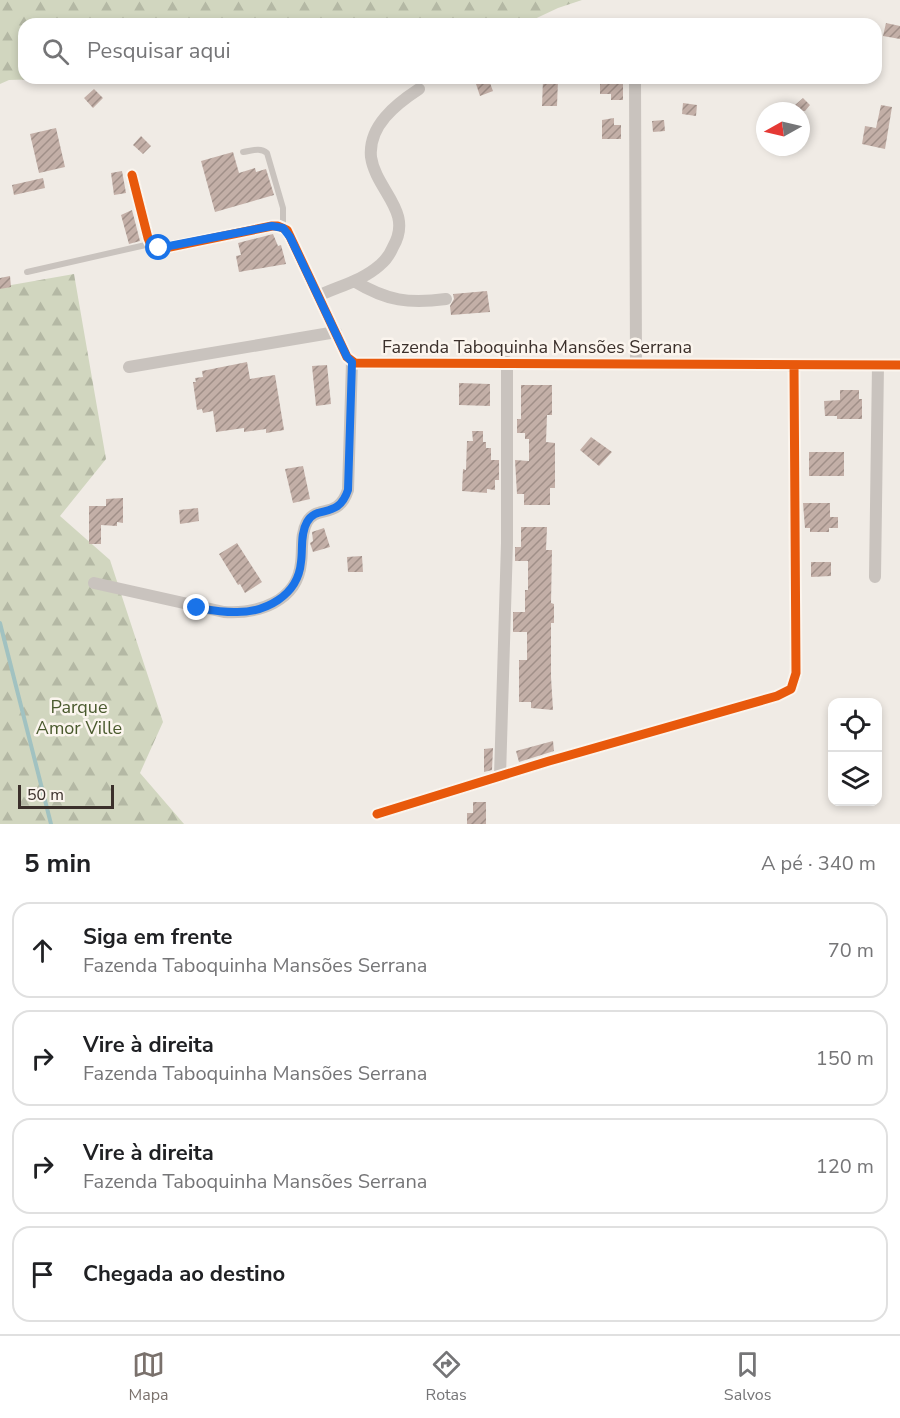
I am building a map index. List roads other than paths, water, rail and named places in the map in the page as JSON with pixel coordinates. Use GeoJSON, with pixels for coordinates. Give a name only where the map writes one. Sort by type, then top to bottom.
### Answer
{"type":"FeatureCollection","features":[{"type":"Feature","properties":{"kind":"street"},"geometry":{"type":"LineString","coordinates":[[635,84],[636,364]]}},
{"type":"Feature","properties":{"kind":"street"},"geometry":{"type":"LineString","coordinates":[[318,296],[354,281],[381,264],[389,255],[398,237],[400,227],[398,215],[377,176],[371,157],[372,146],[375,133],[382,120],[399,102],[418,89]]}},
{"type":"Feature","properties":{"kind":"street"},"geometry":{"type":"LineString","coordinates":[[94,582],[197,608],[230,612],[265,607],[286,596],[297,582],[302,540],[308,520],[313,515],[342,504],[348,490],[352,362],[347,357],[290,237],[283,228],[272,226],[159,248],[150,244],[132,175]]}},
{"type":"Feature","properties":{"kind":"street"},"geometry":{"type":"LineString","coordinates":[[354,281],[370,291],[398,300],[421,303],[446,299]]}},
{"type":"Feature","properties":{"kind":"street"},"geometry":{"type":"LineString","coordinates":[[129,367],[336,332]]}},
{"type":"Feature","properties":{"kind":"street","name":"Fazenda Taboquinha Mansões Serrana"},"geometry":{"type":"LineString","coordinates":[[352,362],[363,364],[507,362],[900,365]]}},
{"type":"Feature","properties":{"kind":"street","name":"Fazenda Taboquinha Mansões Serrana"},"geometry":{"type":"LineString","coordinates":[[500,776],[507,543],[507,362]]}},
{"type":"Feature","properties":{"kind":"street"},"geometry":{"type":"LineString","coordinates":[[377,814],[777,696],[791,689],[796,673],[794,365]]}},
{"type":"Feature","properties":{"kind":"street"},"geometry":{"type":"LineString","coordinates":[[875,577],[878,365]]}},
{"type":"Feature","properties":{"kind":"lane"},"geometry":{"type":"LineString","coordinates":[[243,152],[257,149],[267,153],[283,208],[283,228]]}},
{"type":"Feature","properties":{"kind":"lane"},"geometry":{"type":"LineString","coordinates":[[27,272],[150,244]]}},
{"type":"Feature","properties":{"kind":"waterway"},"geometry":{"type":"LineString","coordinates":[[0,623],[51,824]]}},
{"type":"Feature","properties":{"kind":"park label","name":"Parque Amor Ville"},"geometry":{"type":"Point","coordinates":[79,717]}}]}
